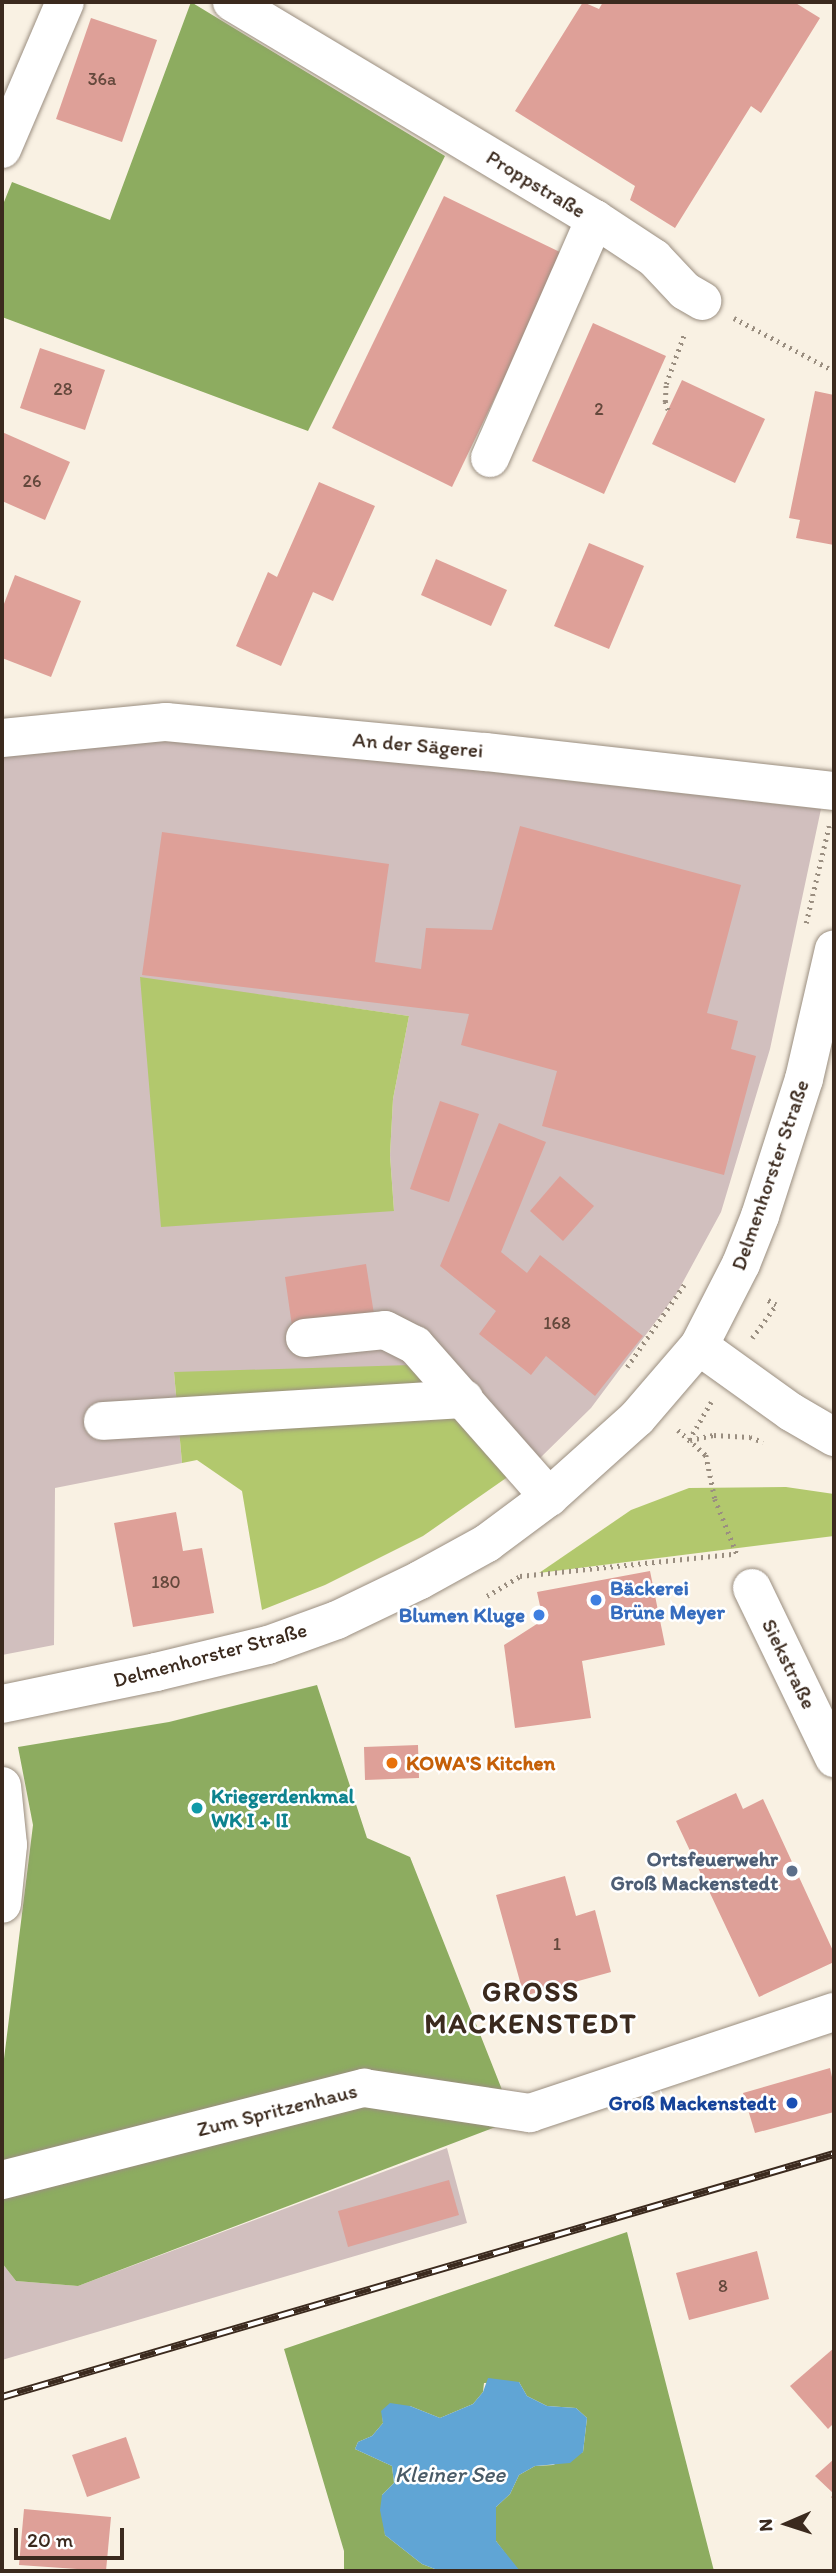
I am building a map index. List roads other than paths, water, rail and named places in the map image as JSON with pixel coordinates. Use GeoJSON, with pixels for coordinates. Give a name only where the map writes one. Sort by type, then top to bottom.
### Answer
{"type":"FeatureCollection","features":[{"type":"Feature","properties":{"kind":"street"},"geometry":{"type":"LineString","coordinates":[[2,149],[65,2]]}},
{"type":"Feature","properties":{"kind":"street","name":"Proppstraße"},"geometry":{"type":"LineString","coordinates":[[232,2],[595,219],[654,258],[685,291],[701,300]]}},
{"type":"Feature","properties":{"kind":"street"},"geometry":{"type":"LineString","coordinates":[[490,458],[595,219]]}},
{"type":"Feature","properties":{"kind":"street","name":"An der Sägerei"},"geometry":{"type":"LineString","coordinates":[[2,738],[166,722],[486,752],[833,805]]}},
{"type":"Feature","properties":{"kind":"street","name":"Delmenhorster Straße"},"geometry":{"type":"LineString","coordinates":[[2,1704],[256,1648],[337,1620],[475,1550],[549,1497],[651,1405],[699,1346],[733,1283],[761,1216],[804,1079],[834,949]]}},
{"type":"Feature","properties":{"kind":"street"},"geometry":{"type":"LineString","coordinates":[[305,1338],[385,1329],[415,1345],[549,1497]]}},
{"type":"Feature","properties":{"kind":"street"},"geometry":{"type":"LineString","coordinates":[[699,1346],[791,1412],[834,1437]]}},
{"type":"Feature","properties":{"kind":"street"},"geometry":{"type":"LineString","coordinates":[[103,1421],[464,1399]]}},
{"type":"Feature","properties":{"kind":"street","name":"Siekstraße"},"geometry":{"type":"LineString","coordinates":[[744,1571],[831,1744]]}},
{"type":"Feature","properties":{"kind":"street"},"geometry":{"type":"LineString","coordinates":[[2,1786],[8,1845],[2,1904]]}},
{"type":"Feature","properties":{"kind":"street","name":"Zum Spritzenhaus"},"geometry":{"type":"LineString","coordinates":[[2,2180],[364,2088],[530,2113],[834,2012]]}},
{"type":"Feature","properties":{"kind":"water","name":"Kleiner See"},"geometry":{"type":"Polygon","coordinates":[[[488,2378],[519,2382],[527,2396],[547,2406],[576,2408],[587,2418],[583,2452],[570,2463],[535,2466],[519,2475],[510,2494],[496,2507],[496,2541],[520,2571],[440,2571],[422,2564],[385,2535],[380,2510],[382,2495],[394,2483],[392,2466],[355,2449],[358,2442],[372,2436],[383,2423],[381,2411],[390,2403],[410,2406],[440,2418],[473,2404],[483,2392],[488,2378]]]}},
{"type":"Feature","properties":{"kind":"railway"},"geometry":{"type":"LineString","coordinates":[[2,2397],[834,2154]]}},
{"type":"Feature","properties":{"kind":"place","name":"Bäckerei Brüne Meyer"},"geometry":{"type":"Point","coordinates":[596,1600]}},
{"type":"Feature","properties":{"kind":"place","name":"Blumen Kluge"},"geometry":{"type":"Point","coordinates":[539,1615]}},
{"type":"Feature","properties":{"kind":"place","name":"KOWA'S Kitchen"},"geometry":{"type":"Point","coordinates":[392,1763]}},
{"type":"Feature","properties":{"kind":"place","name":"Kriegerdenkmal WK I + II"},"geometry":{"type":"Point","coordinates":[197,1808]}},
{"type":"Feature","properties":{"kind":"place","name":"Ortsfeuerwehr Groß Mackenstedt"},"geometry":{"type":"Point","coordinates":[792,1871]}},
{"type":"Feature","properties":{"kind":"place","name":"Groß Mackenstedt"},"geometry":{"type":"Point","coordinates":[792,2103]}},
{"type":"Feature","properties":{"kind":"district","name":"GROSS MACKENSTEDT"},"geometry":{"type":"Point","coordinates":[531,2007]}}]}
